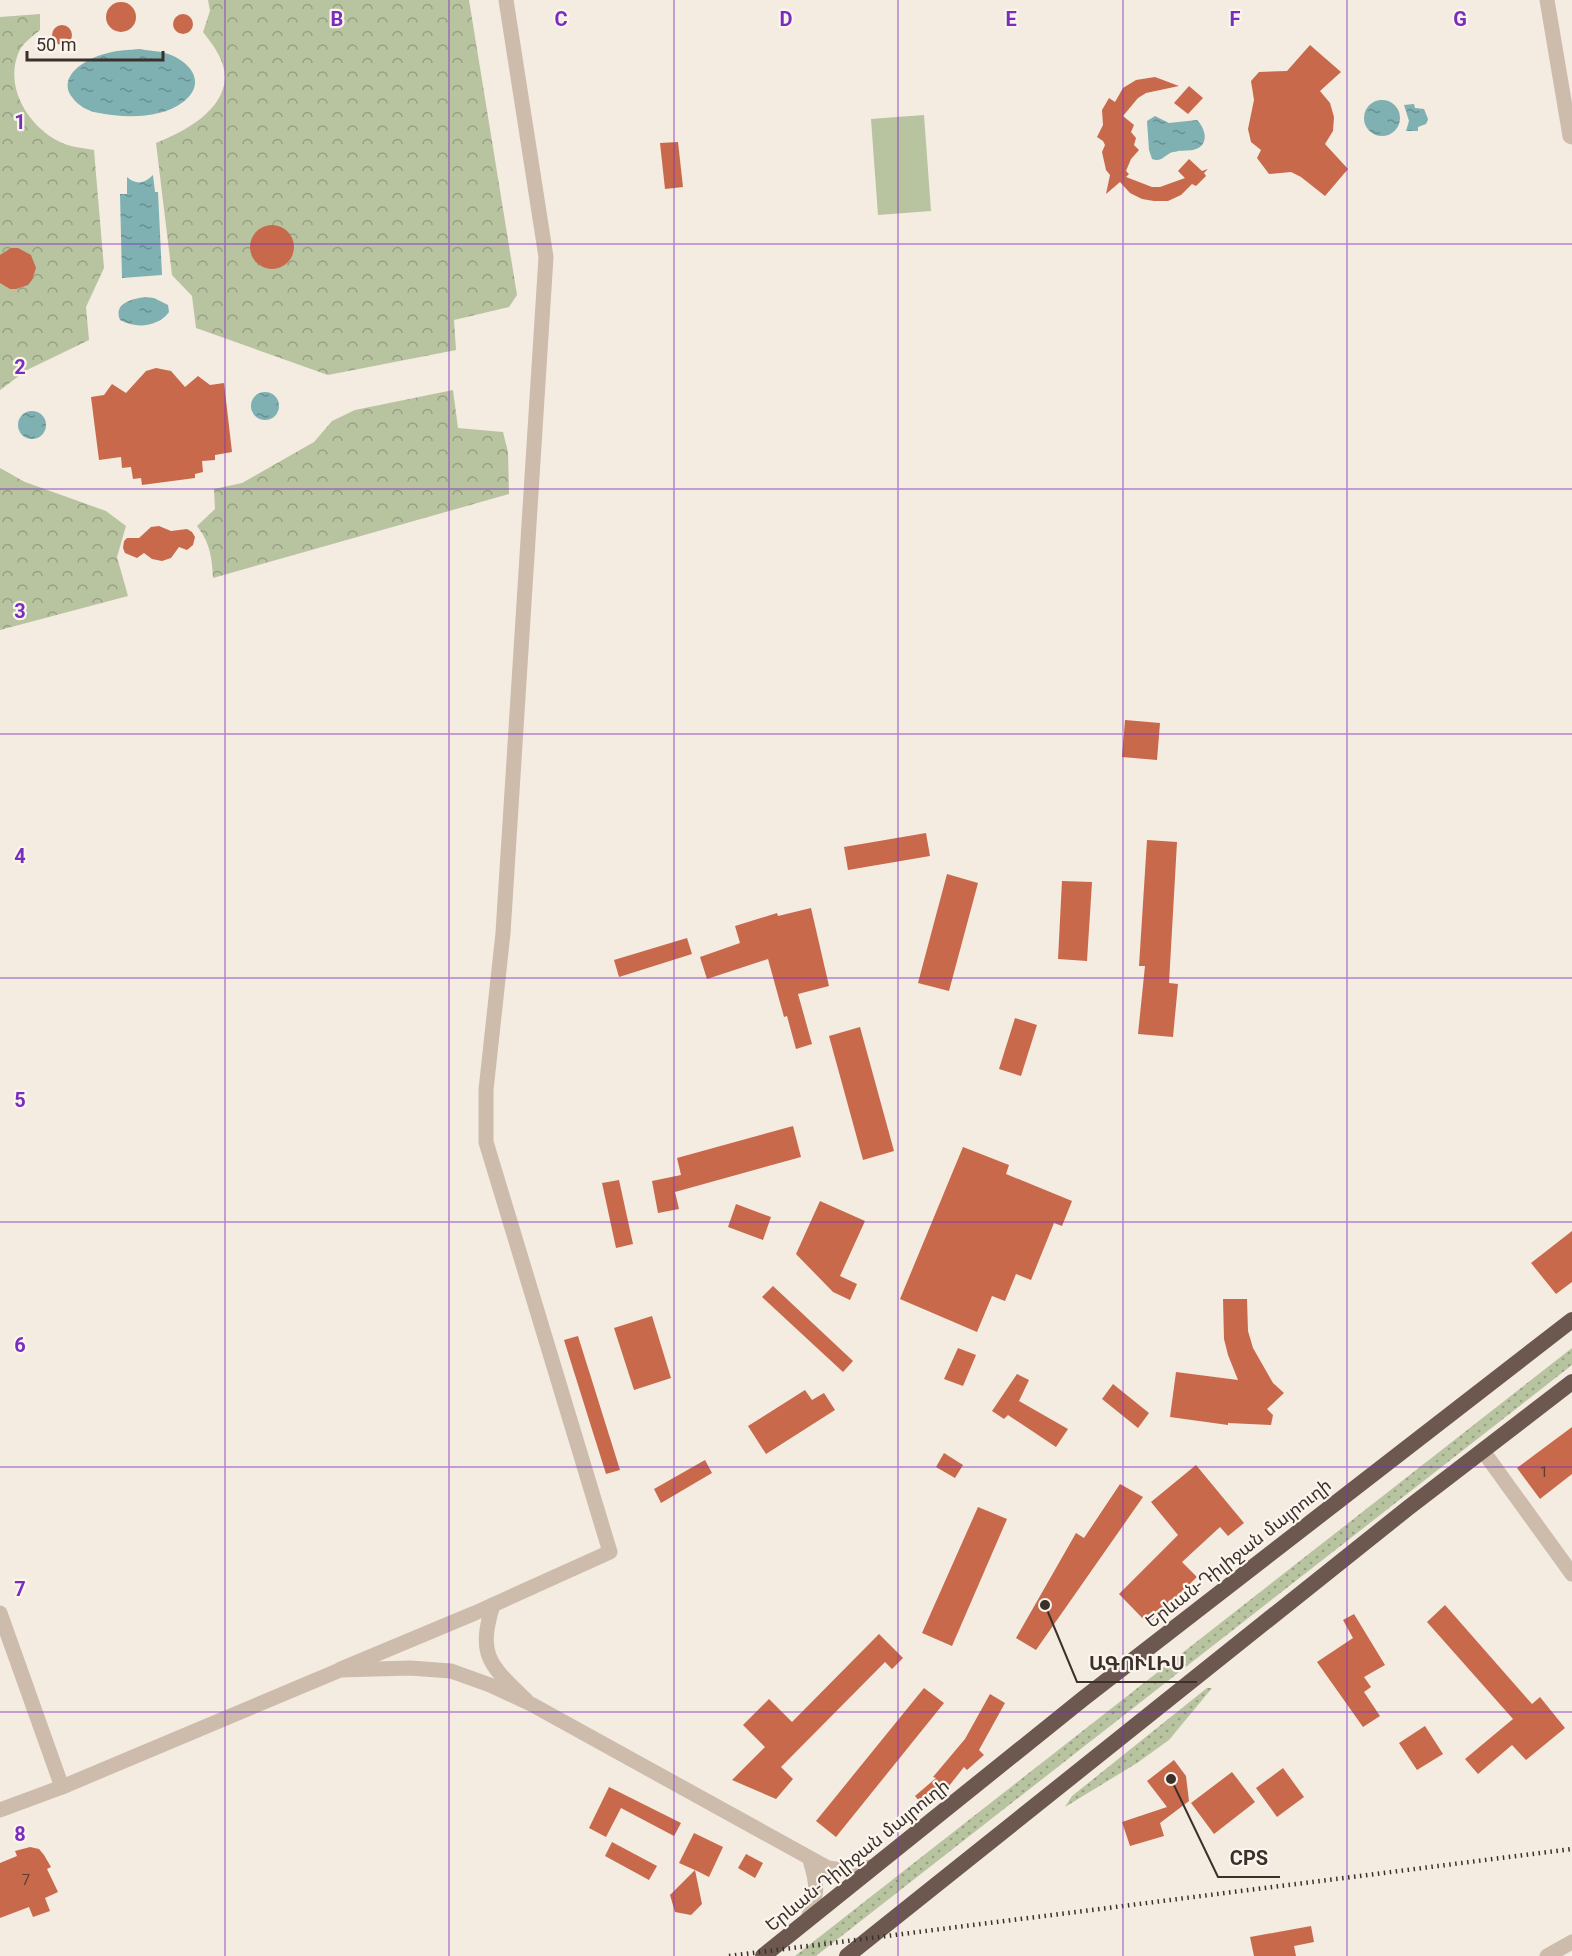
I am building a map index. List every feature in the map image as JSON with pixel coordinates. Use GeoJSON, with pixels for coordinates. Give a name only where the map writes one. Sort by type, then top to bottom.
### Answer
{"type":"FeatureCollection","features":[{"type":"Feature","properties":{"kind":"highway","name":"Երևան-Դիլիջան մայրուղի"},"geometry":{"type":"LineString","coordinates":[[763,1956],[1084,1698],[1572,1320]]}},
{"type":"Feature","properties":{"kind":"highway"},"geometry":{"type":"LineString","coordinates":[[847,1956],[1399,1516],[1572,1382]]}},
{"type":"Feature","properties":{"kind":"street"},"geometry":{"type":"LineString","coordinates":[[0,1810],[62,1787],[340,1670],[610,1552],[486,1142],[486,1090],[503,933],[546,257],[506,0]]}},
{"type":"Feature","properties":{"kind":"street"},"geometry":{"type":"LineString","coordinates":[[1547,0],[1572,137]]}},
{"type":"Feature","properties":{"kind":"street"},"geometry":{"type":"LineString","coordinates":[[1483,1451],[1572,1574]]}},
{"type":"Feature","properties":{"kind":"street"},"geometry":{"type":"LineString","coordinates":[[493,1605],[485,1629],[485,1644],[491,1663],[531,1704]]}},
{"type":"Feature","properties":{"kind":"street"},"geometry":{"type":"LineString","coordinates":[[0,1613],[62,1787]]}},
{"type":"Feature","properties":{"kind":"street"},"geometry":{"type":"LineString","coordinates":[[340,1670],[410,1668],[451,1671],[490,1685],[531,1704],[810,1860],[838,1870],[849,1871],[875,1866]]}},
{"type":"Feature","properties":{"kind":"street"},"geometry":{"type":"LineString","coordinates":[[807,1922],[817,1895],[816,1880],[810,1860]]}},
{"type":"Feature","properties":{"kind":"street"},"geometry":{"type":"LineString","coordinates":[[1547,1956],[1572,1942]]}},
{"type":"Feature","properties":{"kind":"green space"},"geometry":{"type":"Polygon","coordinates":[[[208,0],[469,0],[517,295],[509,307],[454,320],[456,350],[328,375],[196,328],[192,296],[172,275],[156,143],[200,119],[217,101],[223,90],[225,78],[223,65],[218,53],[203,32],[210,11],[208,0]]]}},
{"type":"Feature","properties":{"kind":"green space"},"geometry":{"type":"Polygon","coordinates":[[[40,14],[40,30],[19,50],[15,67],[17,92],[29,115],[47,134],[67,145],[94,150],[104,268],[86,307],[89,340],[27,370],[0,390],[0,17],[40,14]]]}},
{"type":"Feature","properties":{"kind":"green space"},"geometry":{"type":"Polygon","coordinates":[[[924,115],[931,211],[878,215],[871,119],[924,115]]]}},
{"type":"Feature","properties":{"kind":"green space"},"geometry":{"type":"Polygon","coordinates":[[[453,390],[458,428],[503,432],[508,452],[509,494],[213,578],[210,550],[197,526],[215,509],[214,489],[242,483],[314,442],[332,421],[355,410],[453,390]]]}},
{"type":"Feature","properties":{"kind":"green space"},"geometry":{"type":"Polygon","coordinates":[[[0,468],[25,482],[106,511],[126,526],[117,557],[128,596],[0,630],[0,468]]]}},
{"type":"Feature","properties":{"kind":"green space"},"geometry":{"type":"Polygon","coordinates":[[[1572,1348],[1572,1365],[816,1956],[795,1956],[1572,1348]]]}},
{"type":"Feature","properties":{"kind":"green space"},"geometry":{"type":"Polygon","coordinates":[[[1207,1688],[1212,1688],[1169,1740],[1137,1763],[1065,1807],[1072,1796],[1207,1688]]]}},
{"type":"Feature","properties":{"kind":"water"},"geometry":{"type":"Polygon","coordinates":[[[140,49],[167,54],[179,59],[191,69],[195,82],[194,89],[183,102],[164,112],[131,116],[91,111],[74,100],[68,89],[68,81],[77,68],[100,55],[140,49]]]}},
{"type":"Feature","properties":{"kind":"water"},"geometry":{"type":"Polygon","coordinates":[[[1382,100],[1395,105],[1400,118],[1395,131],[1382,136],[1369,131],[1364,118],[1369,105],[1382,100]]]}},
{"type":"Feature","properties":{"kind":"water"},"geometry":{"type":"Polygon","coordinates":[[[1414,104],[1415,108],[1424,109],[1428,119],[1426,124],[1418,127],[1418,131],[1406,131],[1409,121],[1404,105],[1414,104]]]}},
{"type":"Feature","properties":{"kind":"water"},"geometry":{"type":"Polygon","coordinates":[[[1155,116],[1169,123],[1197,120],[1203,128],[1205,137],[1202,145],[1193,150],[1170,153],[1158,160],[1152,159],[1149,150],[1147,121],[1155,116]]]}},
{"type":"Feature","properties":{"kind":"water"},"geometry":{"type":"Polygon","coordinates":[[[153,175],[155,192],[158,192],[162,275],[122,278],[120,194],[127,194],[127,177],[140,182],[153,175]]]}},
{"type":"Feature","properties":{"kind":"water"},"geometry":{"type":"Polygon","coordinates":[[[145,297],[154,298],[168,305],[169,312],[159,321],[146,325],[133,325],[120,320],[121,306],[145,297]]]}},
{"type":"Feature","properties":{"kind":"water"},"geometry":{"type":"Polygon","coordinates":[[[265,392],[275,396],[279,406],[275,416],[265,420],[255,416],[251,406],[255,396],[265,392]]]}},
{"type":"Feature","properties":{"kind":"water"},"geometry":{"type":"Polygon","coordinates":[[[32,411],[42,415],[46,425],[42,435],[32,439],[22,435],[18,425],[22,415],[32,411]]]}},
{"type":"Feature","properties":{"kind":"building"},"geometry":{"type":"Polygon","coordinates":[[[121,2],[127,3],[135,11],[135,23],[127,31],[121,32],[115,31],[107,23],[106,17],[107,11],[115,3],[121,2]]]}},
{"type":"Feature","properties":{"kind":"building"},"geometry":{"type":"Polygon","coordinates":[[[183,14],[190,17],[193,24],[190,31],[183,34],[176,31],[173,24],[176,17],[183,14]]]}},
{"type":"Feature","properties":{"kind":"building"},"geometry":{"type":"Polygon","coordinates":[[[62,25],[69,28],[72,35],[69,42],[62,45],[55,42],[52,35],[55,28],[62,25]]]}},
{"type":"Feature","properties":{"kind":"building"},"geometry":{"type":"Polygon","coordinates":[[[1310,45],[1341,72],[1320,91],[1330,103],[1334,117],[1333,131],[1325,144],[1348,169],[1325,196],[1291,172],[1269,174],[1257,158],[1261,150],[1251,142],[1248,129],[1254,100],[1251,81],[1259,72],[1287,71],[1310,45]]]}},
{"type":"Feature","properties":{"kind":"building"},"geometry":{"type":"Polygon","coordinates":[[[1155,77],[1179,86],[1146,93],[1138,98],[1123,116],[1134,125],[1131,132],[1136,138],[1134,145],[1139,150],[1131,159],[1126,171],[1129,174],[1126,177],[1152,187],[1160,187],[1185,178],[1178,171],[1189,159],[1202,171],[1208,169],[1204,173],[1206,176],[1196,186],[1192,184],[1181,195],[1168,201],[1142,199],[1130,193],[1120,182],[1106,194],[1110,175],[1106,170],[1102,152],[1105,145],[1097,137],[1103,125],[1102,110],[1109,98],[1115,102],[1123,88],[1136,80],[1155,77]]]}},
{"type":"Feature","properties":{"kind":"building"},"geometry":{"type":"Polygon","coordinates":[[[1189,86],[1203,98],[1188,114],[1174,103],[1189,86]]]}},
{"type":"Feature","properties":{"kind":"building"},"geometry":{"type":"Polygon","coordinates":[[[678,142],[683,187],[665,189],[660,143],[678,142]]]}},
{"type":"Feature","properties":{"kind":"building"},"geometry":{"type":"Polygon","coordinates":[[[272,225],[287,232],[294,247],[287,262],[272,269],[257,262],[250,247],[257,232],[272,225]]]}},
{"type":"Feature","properties":{"kind":"building"},"geometry":{"type":"Polygon","coordinates":[[[11,248],[18,248],[31,255],[36,268],[28,285],[16,289],[10,289],[0,283],[0,255],[11,248]]]}},
{"type":"Feature","properties":{"kind":"building"},"geometry":{"type":"Polygon","coordinates":[[[156,368],[171,371],[185,387],[198,376],[210,385],[224,383],[232,452],[215,455],[215,460],[202,461],[203,472],[195,474],[195,478],[142,485],[141,478],[133,479],[131,467],[122,468],[121,457],[99,460],[91,397],[104,395],[112,384],[126,393],[146,371],[156,368]]]}},
{"type":"Feature","properties":{"kind":"building"},"geometry":{"type":"Polygon","coordinates":[[[159,526],[171,531],[187,529],[195,537],[193,545],[187,550],[179,547],[171,558],[162,561],[152,559],[144,553],[137,558],[125,553],[123,548],[127,538],[139,538],[151,527],[159,526]]]}},
{"type":"Feature","properties":{"kind":"building"},"geometry":{"type":"Polygon","coordinates":[[[1125,720],[1160,723],[1157,760],[1122,757],[1125,720]]]}},
{"type":"Feature","properties":{"kind":"building"},"geometry":{"type":"Polygon","coordinates":[[[926,833],[930,856],[848,870],[844,847],[926,833]]]}},
{"type":"Feature","properties":{"kind":"building"},"geometry":{"type":"Polygon","coordinates":[[[1147,840],[1177,842],[1169,983],[1178,984],[1173,1037],[1138,1034],[1145,966],[1139,966],[1147,840]]]}},
{"type":"Feature","properties":{"kind":"building"},"geometry":{"type":"Polygon","coordinates":[[[947,874],[978,883],[949,991],[918,983],[947,874]]]}},
{"type":"Feature","properties":{"kind":"building"},"geometry":{"type":"Polygon","coordinates":[[[1062,881],[1092,882],[1087,961],[1058,959],[1062,881]]]}},
{"type":"Feature","properties":{"kind":"building"},"geometry":{"type":"Polygon","coordinates":[[[811,908],[829,986],[798,994],[812,1044],[796,1049],[787,1016],[784,1017],[768,959],[707,979],[700,957],[740,943],[735,926],[777,913],[778,916],[811,908]]]}},
{"type":"Feature","properties":{"kind":"building"},"geometry":{"type":"Polygon","coordinates":[[[687,938],[692,954],[619,977],[614,960],[687,938]]]}},
{"type":"Feature","properties":{"kind":"building"},"geometry":{"type":"Polygon","coordinates":[[[1015,1018],[1037,1025],[1021,1076],[999,1069],[1015,1018]]]}},
{"type":"Feature","properties":{"kind":"building"},"geometry":{"type":"Polygon","coordinates":[[[860,1027],[894,1151],[863,1160],[829,1036],[860,1027]]]}},
{"type":"Feature","properties":{"kind":"building"},"geometry":{"type":"Polygon","coordinates":[[[793,1126],[801,1157],[675,1192],[679,1209],[658,1213],[652,1181],[681,1175],[677,1158],[793,1126]]]}},
{"type":"Feature","properties":{"kind":"building"},"geometry":{"type":"Polygon","coordinates":[[[963,1147],[1009,1165],[1006,1174],[1072,1201],[1062,1226],[1054,1223],[1031,1280],[1016,1274],[1005,1301],[992,1296],[977,1332],[900,1299],[963,1147]]]}},
{"type":"Feature","properties":{"kind":"building"},"geometry":{"type":"Polygon","coordinates":[[[619,1180],[633,1244],[616,1248],[602,1183],[619,1180]]]}},
{"type":"Feature","properties":{"kind":"building"},"geometry":{"type":"Polygon","coordinates":[[[820,1201],[865,1221],[840,1276],[857,1284],[850,1300],[833,1292],[796,1254],[820,1201]]]}},
{"type":"Feature","properties":{"kind":"building"},"geometry":{"type":"Polygon","coordinates":[[[736,1204],[771,1217],[763,1240],[728,1227],[736,1204]]]}},
{"type":"Feature","properties":{"kind":"building"},"geometry":{"type":"Polygon","coordinates":[[[1572,1231],[1572,1282],[1556,1294],[1531,1263],[1572,1231]]]}},
{"type":"Feature","properties":{"kind":"building"},"geometry":{"type":"Polygon","coordinates":[[[773,1286],[853,1361],[843,1372],[762,1297],[773,1286]]]}},
{"type":"Feature","properties":{"kind":"building"},"geometry":{"type":"Polygon","coordinates":[[[1223,1299],[1247,1299],[1248,1331],[1253,1348],[1273,1383],[1284,1393],[1267,1409],[1273,1415],[1271,1425],[1228,1423],[1228,1425],[1170,1417],[1176,1372],[1238,1380],[1224,1339],[1223,1299]]]}},
{"type":"Feature","properties":{"kind":"building"},"geometry":{"type":"Polygon","coordinates":[[[652,1316],[671,1378],[634,1390],[614,1328],[652,1316]]]}},
{"type":"Feature","properties":{"kind":"building"},"geometry":{"type":"Polygon","coordinates":[[[578,1336],[620,1470],[606,1474],[564,1340],[578,1336]]]}},
{"type":"Feature","properties":{"kind":"building"},"geometry":{"type":"Polygon","coordinates":[[[958,1348],[976,1355],[963,1386],[944,1379],[958,1348]]]}},
{"type":"Feature","properties":{"kind":"building"},"geometry":{"type":"Polygon","coordinates":[[[1017,1374],[1029,1380],[1019,1401],[1068,1429],[1056,1447],[1008,1415],[1004,1419],[992,1411],[1017,1374]]]}},
{"type":"Feature","properties":{"kind":"building"},"geometry":{"type":"Polygon","coordinates":[[[1113,1384],[1149,1413],[1138,1428],[1102,1399],[1113,1384]]]}},
{"type":"Feature","properties":{"kind":"building"},"geometry":{"type":"Polygon","coordinates":[[[805,1390],[812,1400],[824,1393],[835,1410],[766,1454],[748,1426],[805,1390]]]}},
{"type":"Feature","properties":{"kind":"building"},"geometry":{"type":"Polygon","coordinates":[[[1572,1427],[1572,1474],[1540,1499],[1517,1468],[1572,1427]]]}},
{"type":"Feature","properties":{"kind":"building"},"geometry":{"type":"Polygon","coordinates":[[[944,1453],[963,1465],[955,1478],[936,1467],[944,1453]]]}},
{"type":"Feature","properties":{"kind":"building"},"geometry":{"type":"Polygon","coordinates":[[[705,1460],[712,1473],[661,1503],[654,1489],[705,1460]]]}},
{"type":"Feature","properties":{"kind":"building"},"geometry":{"type":"Polygon","coordinates":[[[1196,1465],[1244,1523],[1228,1536],[1220,1527],[1182,1562],[1197,1577],[1148,1624],[1119,1594],[1178,1535],[1151,1502],[1196,1465]]]}},
{"type":"Feature","properties":{"kind":"building"},"geometry":{"type":"Polygon","coordinates":[[[1120,1484],[1143,1497],[1036,1650],[1016,1638],[1076,1533],[1084,1538],[1120,1484]]]}},
{"type":"Feature","properties":{"kind":"building"},"geometry":{"type":"Polygon","coordinates":[[[978,1507],[1007,1519],[952,1646],[922,1633],[978,1507]]]}},
{"type":"Feature","properties":{"kind":"building"},"geometry":{"type":"Polygon","coordinates":[[[1445,1605],[1532,1704],[1540,1697],[1565,1728],[1526,1760],[1512,1745],[1478,1774],[1465,1759],[1513,1719],[1427,1622],[1445,1605]]]}},
{"type":"Feature","properties":{"kind":"building"},"geometry":{"type":"Polygon","coordinates":[[[1354,1614],[1385,1665],[1364,1677],[1371,1687],[1364,1692],[1380,1716],[1363,1727],[1317,1662],[1353,1638],[1343,1620],[1354,1614]]]}},
{"type":"Feature","properties":{"kind":"building"},"geometry":{"type":"Polygon","coordinates":[[[879,1634],[903,1658],[892,1669],[885,1662],[781,1767],[793,1779],[776,1799],[732,1780],[765,1747],[743,1725],[769,1699],[792,1722],[879,1634]]]}},
{"type":"Feature","properties":{"kind":"building"},"geometry":{"type":"Polygon","coordinates":[[[924,1688],[944,1703],[836,1837],[816,1821],[924,1688]]]}},
{"type":"Feature","properties":{"kind":"building"},"geometry":{"type":"Polygon","coordinates":[[[990,1694],[1005,1703],[979,1750],[984,1755],[967,1770],[964,1767],[941,1796],[926,1809],[915,1796],[936,1778],[933,1777],[965,1739],[990,1694]]]}},
{"type":"Feature","properties":{"kind":"building"},"geometry":{"type":"Polygon","coordinates":[[[1425,1726],[1443,1754],[1417,1770],[1399,1743],[1425,1726]]]}},
{"type":"Feature","properties":{"kind":"building"},"geometry":{"type":"Polygon","coordinates":[[[1174,1760],[1186,1776],[1189,1801],[1160,1823],[1164,1836],[1130,1846],[1122,1822],[1167,1807],[1147,1781],[1174,1760]]]}},
{"type":"Feature","properties":{"kind":"building"},"geometry":{"type":"Polygon","coordinates":[[[1283,1768],[1304,1797],[1277,1817],[1256,1788],[1283,1768]]]}},
{"type":"Feature","properties":{"kind":"building"},"geometry":{"type":"Polygon","coordinates":[[[1232,1772],[1255,1802],[1214,1834],[1191,1803],[1232,1772]]]}},
{"type":"Feature","properties":{"kind":"building"},"geometry":{"type":"Polygon","coordinates":[[[609,1787],[681,1823],[674,1836],[621,1808],[606,1837],[589,1828],[609,1787]]]}},
{"type":"Feature","properties":{"kind":"building"},"geometry":{"type":"Polygon","coordinates":[[[694,1833],[723,1847],[709,1877],[679,1863],[694,1833]]]}},
{"type":"Feature","properties":{"kind":"building"},"geometry":{"type":"Polygon","coordinates":[[[612,1842],[657,1866],[649,1880],[605,1856],[612,1842]]]}},
{"type":"Feature","properties":{"kind":"building"},"geometry":{"type":"Polygon","coordinates":[[[30,1847],[39,1849],[51,1867],[47,1869],[58,1892],[45,1898],[50,1911],[33,1917],[29,1907],[0,1918],[0,1863],[17,1856],[15,1851],[30,1847]]]}},
{"type":"Feature","properties":{"kind":"building"},"geometry":{"type":"Polygon","coordinates":[[[746,1854],[763,1863],[755,1878],[738,1868],[746,1854]]]}},
{"type":"Feature","properties":{"kind":"building"},"geometry":{"type":"Polygon","coordinates":[[[695,1870],[702,1904],[691,1915],[675,1912],[670,1895],[695,1870]]]}},
{"type":"Feature","properties":{"kind":"building"},"geometry":{"type":"Polygon","coordinates":[[[1311,1926],[1314,1942],[1294,1946],[1296,1956],[1254,1956],[1250,1937],[1311,1926]]]}},
{"type":"Feature","properties":{"kind":"railway"},"geometry":{"type":"LineString","coordinates":[[729,1956],[1572,1849]]}},
{"type":"Feature","properties":{"kind":"place","name":"ԱԳՈՒԼԻՍ"},"geometry":{"type":"Point","coordinates":[1045,1605]}},
{"type":"Feature","properties":{"kind":"place","name":"CPS"},"geometry":{"type":"Point","coordinates":[1171,1779]}}]}
